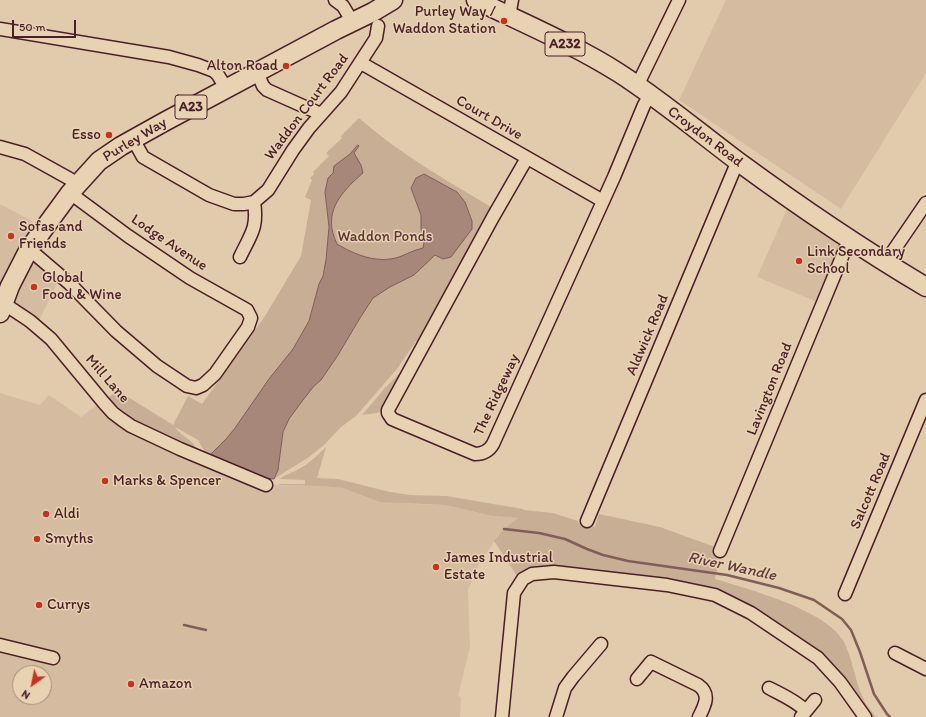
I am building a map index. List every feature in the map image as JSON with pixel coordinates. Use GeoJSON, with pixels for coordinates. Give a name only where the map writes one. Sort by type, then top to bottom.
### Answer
{"type":"FeatureCollection","features":[{"type":"Feature","properties":{"kind":"highway","name":"A23"},"geometry":{"type":"LineString","coordinates":[[352,21],[373,12],[393,0]]}},
{"type":"Feature","properties":{"kind":"highway","name":"Croydon Road"},"geometry":{"type":"LineString","coordinates":[[476,0],[511,8],[619,74],[849,240],[926,287]]}},
{"type":"Feature","properties":{"kind":"highway","name":"Purley Way"},"geometry":{"type":"LineString","coordinates":[[1,306],[29,249],[72,186],[99,161],[133,139],[352,21]]}},
{"type":"Feature","properties":{"kind":"street"},"geometry":{"type":"LineString","coordinates":[[335,0],[343,6],[352,21]]}},
{"type":"Feature","properties":{"kind":"street","name":"The Ridgeway"},"geometry":{"type":"LineString","coordinates":[[527,158],[390,405],[388,413],[392,419],[475,454],[483,453],[491,447],[603,201],[644,105],[643,91],[679,0]]}},
{"type":"Feature","properties":{"kind":"street","name":"Waddon Court Road"},"geometry":{"type":"LineString","coordinates":[[254,202],[268,190],[293,150],[321,114],[341,92],[376,38],[378,26]]}},
{"type":"Feature","properties":{"kind":"street"},"geometry":{"type":"LineString","coordinates":[[0,29],[169,57],[214,70],[226,88]]}},
{"type":"Feature","properties":{"kind":"street","name":"Court Drive"},"geometry":{"type":"LineString","coordinates":[[361,63],[603,201]]}},
{"type":"Feature","properties":{"kind":"street"},"geometry":{"type":"LineString","coordinates":[[257,72],[263,86],[267,90],[321,114]]}},
{"type":"Feature","properties":{"kind":"street"},"geometry":{"type":"LineString","coordinates":[[133,139],[144,157],[209,195],[234,204],[254,202],[256,218],[255,227],[240,257]]}},
{"type":"Feature","properties":{"kind":"street","name":"Lodge Avenue"},"geometry":{"type":"LineString","coordinates":[[0,147],[25,154],[72,186],[128,236],[190,278],[247,310],[251,318],[248,327],[215,374],[203,385],[196,388],[187,386],[157,366],[116,331],[70,284],[29,249]]}},
{"type":"Feature","properties":{"kind":"street","name":"Aldwick Road"},"geometry":{"type":"LineString","coordinates":[[587,521],[734,170],[739,162]]}},
{"type":"Feature","properties":{"kind":"street"},"geometry":{"type":"LineString","coordinates":[[885,263],[926,203]]}},
{"type":"Feature","properties":{"kind":"street","name":"Lavington Road"},"geometry":{"type":"LineString","coordinates":[[720,551],[849,240]]}},
{"type":"Feature","properties":{"kind":"street","name":"Mill Lane"},"geometry":{"type":"LineString","coordinates":[[1,306],[30,321],[51,339],[104,403],[131,426],[180,449],[266,485]]}},
{"type":"Feature","properties":{"kind":"street","name":"Salcott Road"},"geometry":{"type":"LineString","coordinates":[[845,594],[926,400]]}},
{"type":"Feature","properties":{"kind":"street"},"geometry":{"type":"LineString","coordinates":[[502,717],[514,593],[523,579],[532,574],[554,572],[681,587],[715,595],[738,605],[818,658],[840,682],[865,717]]}},
{"type":"Feature","properties":{"kind":"street"},"geometry":{"type":"LineString","coordinates":[[556,717],[565,688],[601,644]]}},
{"type":"Feature","properties":{"kind":"street"},"geometry":{"type":"LineString","coordinates":[[0,646],[53,658]]}},
{"type":"Feature","properties":{"kind":"street"},"geometry":{"type":"LineString","coordinates":[[895,653],[926,669]]}},
{"type":"Feature","properties":{"kind":"street"},"geometry":{"type":"LineString","coordinates":[[637,679],[651,662],[698,685],[703,689],[706,696],[705,705],[699,717]]}},
{"type":"Feature","properties":{"kind":"street"},"geometry":{"type":"LineString","coordinates":[[768,688],[795,701],[803,714],[816,700]]}},
{"type":"Feature","properties":{"kind":"shaded area"},"geometry":{"type":"Polygon","coordinates":[[[726,0],[926,0],[926,73],[841,209],[679,100],[726,0]]]}},
{"type":"Feature","properties":{"kind":"shaded area","name":"Waddon Ponds"},"geometry":{"type":"Polygon","coordinates":[[[358,145],[359,146],[354,153],[361,165],[363,173],[347,188],[336,204],[332,223],[333,233],[337,244],[351,252],[375,259],[391,259],[423,248],[424,243],[421,229],[421,215],[411,188],[416,178],[424,174],[457,192],[465,202],[472,221],[472,229],[451,257],[443,259],[435,255],[414,275],[390,287],[373,298],[321,380],[314,386],[289,419],[283,432],[278,470],[274,479],[263,478],[209,456],[235,428],[269,379],[293,349],[309,321],[319,284],[323,276],[326,260],[329,227],[325,192],[328,178],[333,173],[334,166],[350,154],[358,145]]]}},
{"type":"Feature","properties":{"kind":"shaded area"},"geometry":{"type":"Polygon","coordinates":[[[0,204],[32,221],[34,256],[59,279],[38,323],[0,296],[0,204]]]}},
{"type":"Feature","properties":{"kind":"shaded area","name":"Link Secondary School"},"geometry":{"type":"Polygon","coordinates":[[[787,209],[841,246],[817,302],[757,277],[787,209]]]}},
{"type":"Feature","properties":{"kind":"shaded area"},"geometry":{"type":"Polygon","coordinates":[[[0,393],[40,405],[49,395],[81,417],[96,406],[128,428],[266,485],[344,488],[410,504],[446,505],[492,516],[518,518],[499,535],[480,562],[468,590],[470,647],[458,696],[461,697],[460,717],[0,717],[0,393]]]}},
{"type":"Feature","properties":{"kind":"green space","name":"Waddon Ponds"},"geometry":{"type":"Polygon","coordinates":[[[359,118],[406,155],[491,207],[419,343],[416,341],[397,369],[356,416],[341,427],[324,445],[309,457],[274,479],[263,478],[206,454],[198,440],[175,427],[196,447],[198,451],[161,435],[140,424],[107,398],[119,390],[173,425],[188,396],[202,404],[265,316],[301,256],[311,200],[305,197],[312,180],[310,178],[314,174],[313,172],[329,156],[326,153],[342,138],[341,136],[359,118]]]}},
{"type":"Feature","properties":{"kind":"green space"},"geometry":{"type":"Polygon","coordinates":[[[415,351],[385,410],[377,413],[362,415],[401,372],[415,351]]]}},
{"type":"Feature","properties":{"kind":"green space"},"geometry":{"type":"Polygon","coordinates":[[[326,447],[317,478],[338,479],[390,492],[410,495],[446,496],[524,510],[553,513],[578,521],[578,523],[595,527],[599,514],[660,527],[715,547],[718,566],[715,579],[786,602],[821,620],[835,631],[844,642],[847,649],[858,686],[864,700],[876,717],[869,717],[841,676],[713,593],[539,570],[517,576],[494,541],[504,529],[518,518],[492,516],[446,505],[380,502],[343,488],[279,485],[305,484],[305,480],[280,479],[306,465],[326,447]]]}},
{"type":"Feature","properties":{"kind":"waterway","name":"River Wandle"},"geometry":{"type":"LineString","coordinates":[[504,529],[539,533],[565,539],[603,555],[628,561],[727,575],[779,588],[814,600],[842,619],[851,630],[874,694],[890,717]]}},
{"type":"Feature","properties":{"kind":"waterway","name":"River Wandle"},"geometry":{"type":"LineString","coordinates":[[184,625],[206,630]]}},
{"type":"Feature","properties":{"kind":"place","name":"Purley Way / Waddon Station"},"geometry":{"type":"Point","coordinates":[504,21]}},
{"type":"Feature","properties":{"kind":"place","name":"Alton Road"},"geometry":{"type":"Point","coordinates":[286,66]}},
{"type":"Feature","properties":{"kind":"place","name":"Esso"},"geometry":{"type":"Point","coordinates":[109,135]}},
{"type":"Feature","properties":{"kind":"place","name":"Sofas and Friends"},"geometry":{"type":"Point","coordinates":[11,236]}},
{"type":"Feature","properties":{"kind":"place","name":"Link Secondary School"},"geometry":{"type":"Point","coordinates":[799,261]}},
{"type":"Feature","properties":{"kind":"place","name":"Global Food & Wine"},"geometry":{"type":"Point","coordinates":[34,287]}},
{"type":"Feature","properties":{"kind":"place","name":"Marks & Spencer"},"geometry":{"type":"Point","coordinates":[105,481]}},
{"type":"Feature","properties":{"kind":"place","name":"Aldi"},"geometry":{"type":"Point","coordinates":[46,514]}},
{"type":"Feature","properties":{"kind":"place","name":"Smyths"},"geometry":{"type":"Point","coordinates":[37,539]}},
{"type":"Feature","properties":{"kind":"place","name":"James Industrial Estate"},"geometry":{"type":"Point","coordinates":[436,567]}},
{"type":"Feature","properties":{"kind":"place","name":"Currys"},"geometry":{"type":"Point","coordinates":[39,605]}},
{"type":"Feature","properties":{"kind":"place","name":"Amazon"},"geometry":{"type":"Point","coordinates":[131,684]}}]}
